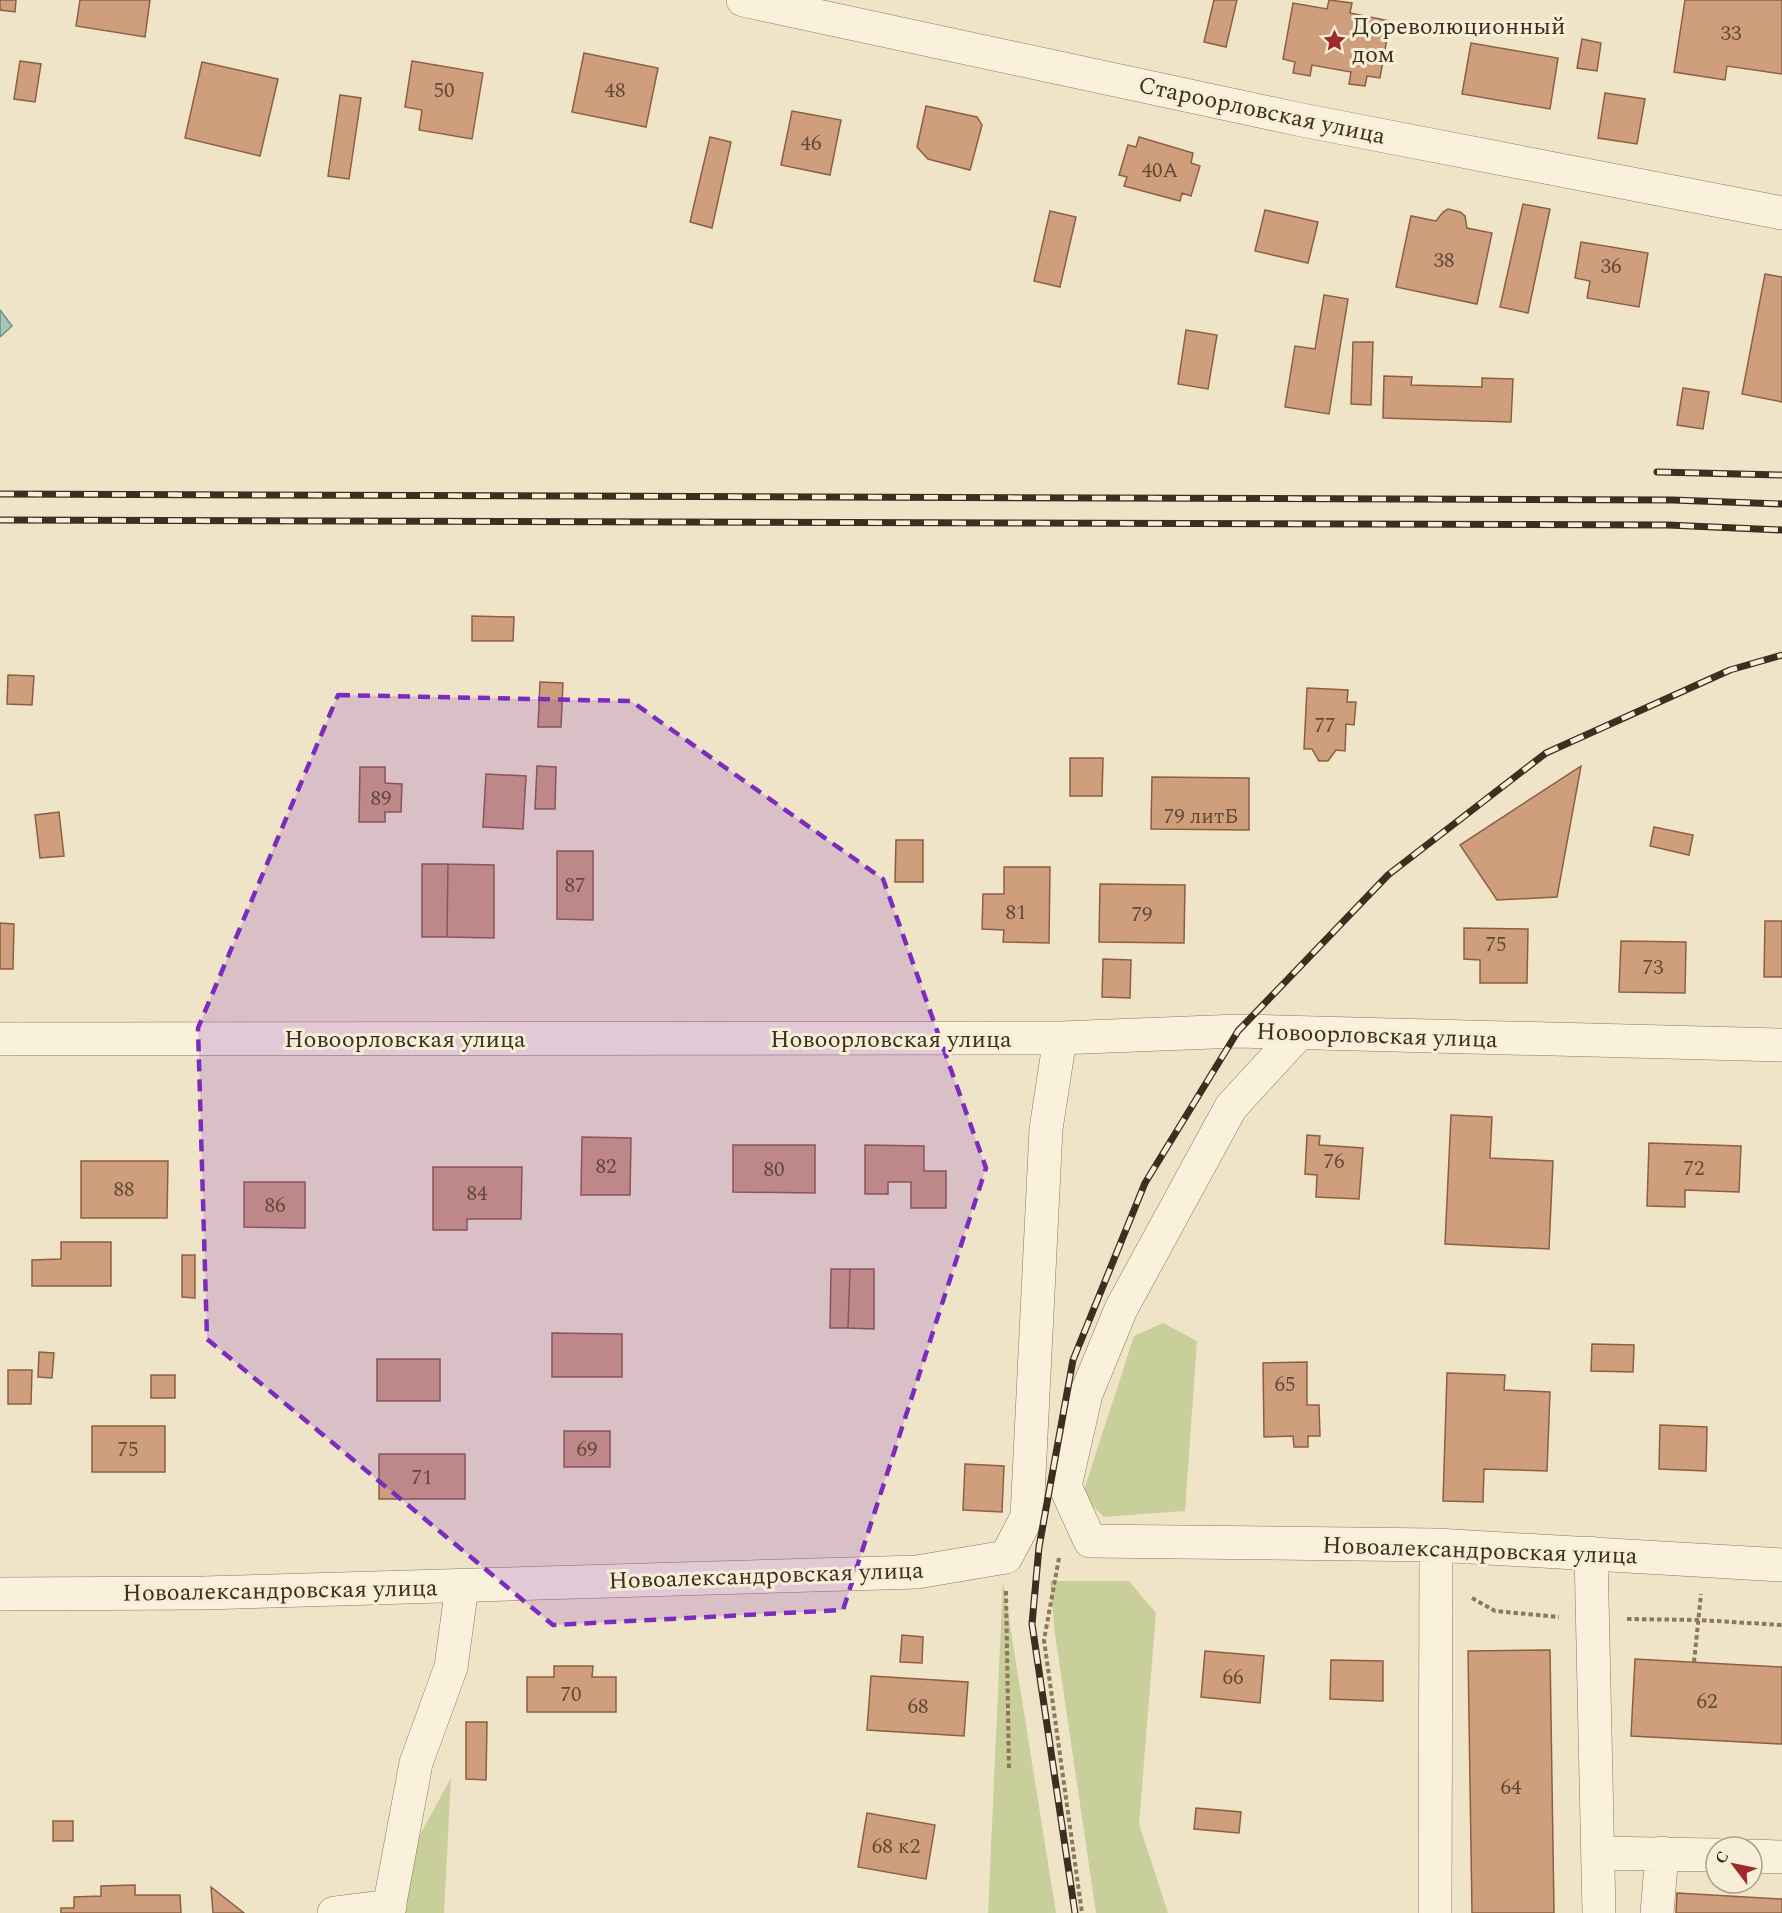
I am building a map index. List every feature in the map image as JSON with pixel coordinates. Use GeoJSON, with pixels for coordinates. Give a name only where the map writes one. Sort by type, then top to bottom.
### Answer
{"type":"FeatureCollection","features":[{"type":"Feature","properties":{"kind":"street","name":"Староорловская улица"},"geometry":{"type":"LineString","coordinates":[[743,0],[1302,120],[1782,213]]}},
{"type":"Feature","properties":{"kind":"street","name":"Новоорловская улица"},"geometry":{"type":"LineString","coordinates":[[0,1039],[1060,1038],[1238,1031],[1782,1046]]}},
{"type":"Feature","properties":{"kind":"street","name":"Новоалександровская улица"},"geometry":{"type":"LineString","coordinates":[[1299,1033],[1231,1107],[1120,1309],[1086,1394],[1065,1486],[1090,1541],[1436,1545],[1782,1565]]}},
{"type":"Feature","properties":{"kind":"street"},"geometry":{"type":"LineString","coordinates":[[1006,1557],[1027,1517],[1046,1129],[1060,1038]]}},
{"type":"Feature","properties":{"kind":"street"},"geometry":{"type":"LineString","coordinates":[[1435,1913],[1436,1545]]}},
{"type":"Feature","properties":{"kind":"street"},"geometry":{"type":"LineString","coordinates":[[1591,1553],[1599,1913]]}},
{"type":"Feature","properties":{"kind":"street","name":"Новоалександровская улица"},"geometry":{"type":"LineString","coordinates":[[0,1594],[203,1593],[917,1572],[1006,1557]]}},
{"type":"Feature","properties":{"kind":"street"},"geometry":{"type":"LineString","coordinates":[[334,1913],[389,1910],[416,1763],[451,1667],[462,1586]]}},
{"type":"Feature","properties":{"kind":"street"},"geometry":{"type":"LineString","coordinates":[[1598,1853],[1704,1855]]}},
{"type":"Feature","properties":{"kind":"street"},"geometry":{"type":"LineString","coordinates":[[1657,1913],[1662,1853]]}},
{"type":"Feature","properties":{"kind":"street"},"geometry":{"type":"LineString","coordinates":[[1764,1856],[1782,1857]]}},
{"type":"Feature","properties":{"kind":"path"},"geometry":{"type":"LineString","coordinates":[[1060,1556],[1044,1640],[1082,1913]]}},
{"type":"Feature","properties":{"kind":"path"},"geometry":{"type":"LineString","coordinates":[[1006,1557],[1009,1770]]}},
{"type":"Feature","properties":{"kind":"path"},"geometry":{"type":"LineString","coordinates":[[1694,1662],[1704,1559]]}},
{"type":"Feature","properties":{"kind":"highlighted area"},"geometry":{"type":"Polygon","coordinates":[[[338,695],[631,701],[883,879],[986,1168],[843,1610],[553,1625],[207,1339],[198,1028],[338,695]]]}},
{"type":"Feature","properties":{"kind":"green space"},"geometry":{"type":"Polygon","coordinates":[[[1163,1323],[1197,1341],[1185,1511],[1104,1517],[1082,1496],[1134,1336],[1163,1323]]]}},
{"type":"Feature","properties":{"kind":"green space"},"geometry":{"type":"Polygon","coordinates":[[[1003,1581],[1056,1913],[988,1913],[1003,1581]]]}},
{"type":"Feature","properties":{"kind":"green space"},"geometry":{"type":"Polygon","coordinates":[[[1050,1581],[1129,1581],[1156,1613],[1139,1824],[1168,1913],[1096,1913],[1055,1634],[1050,1581]]]}},
{"type":"Feature","properties":{"kind":"green space"},"geometry":{"type":"Polygon","coordinates":[[[451,1778],[444,1913],[377,1913],[451,1778]]]}},
{"type":"Feature","properties":{"kind":"water"},"geometry":{"type":"Polygon","coordinates":[[[0,310],[12,326],[0,337],[0,310]]]}},
{"type":"Feature","properties":{"kind":"building"},"geometry":{"type":"Polygon","coordinates":[[[0,0],[16,0],[15,12],[0,10],[0,0]]]}},
{"type":"Feature","properties":{"kind":"building"},"geometry":{"type":"Polygon","coordinates":[[[80,0],[150,0],[145,37],[76,26],[80,0]]]}},
{"type":"Feature","properties":{"kind":"building"},"geometry":{"type":"Polygon","coordinates":[[[1214,0],[1237,0],[1226,47],[1204,42],[1214,0]]]}},
{"type":"Feature","properties":{"kind":"building"},"geometry":{"type":"Polygon","coordinates":[[[1329,0],[1352,3],[1350,13],[1390,21],[1380,78],[1367,76],[1365,86],[1349,84],[1351,72],[1312,65],[1310,76],[1293,73],[1295,62],[1283,59],[1293,3],[1327,9],[1329,0]]]}},
{"type":"Feature","properties":{"kind":"building"},"geometry":{"type":"Polygon","coordinates":[[[1685,0],[1782,0],[1782,74],[1727,66],[1725,80],[1674,72],[1685,0]]]}},
{"type":"Feature","properties":{"kind":"building"},"geometry":{"type":"Polygon","coordinates":[[[1582,39],[1601,43],[1597,71],[1577,68],[1582,39]]]}},
{"type":"Feature","properties":{"kind":"building"},"geometry":{"type":"Polygon","coordinates":[[[1471,43],[1558,58],[1550,109],[1462,94],[1471,43]]]}},
{"type":"Feature","properties":{"kind":"building"},"geometry":{"type":"Polygon","coordinates":[[[584,53],[658,68],[646,127],[572,112],[584,53]]]}},
{"type":"Feature","properties":{"kind":"building"},"geometry":{"type":"Polygon","coordinates":[[[20,61],[41,64],[35,102],[14,99],[20,61]]]}},
{"type":"Feature","properties":{"kind":"building"},"geometry":{"type":"Polygon","coordinates":[[[412,61],[483,73],[472,139],[419,130],[422,110],[405,107],[412,61]]]}},
{"type":"Feature","properties":{"kind":"building"},"geometry":{"type":"Polygon","coordinates":[[[202,62],[278,79],[260,156],[185,138],[202,62]]]}},
{"type":"Feature","properties":{"kind":"building"},"geometry":{"type":"Polygon","coordinates":[[[1605,93],[1645,99],[1637,144],[1598,138],[1605,93]]]}},
{"type":"Feature","properties":{"kind":"building"},"geometry":{"type":"Polygon","coordinates":[[[340,95],[361,98],[349,179],[328,176],[340,95]]]}},
{"type":"Feature","properties":{"kind":"building"},"geometry":{"type":"Polygon","coordinates":[[[926,106],[977,117],[982,125],[970,170],[928,159],[917,147],[926,106]]]}},
{"type":"Feature","properties":{"kind":"building"},"geometry":{"type":"Polygon","coordinates":[[[792,111],[841,120],[830,175],[781,165],[792,111]]]}},
{"type":"Feature","properties":{"kind":"building"},"geometry":{"type":"Polygon","coordinates":[[[710,137],[731,142],[712,228],[690,222],[710,137]]]}},
{"type":"Feature","properties":{"kind":"building"},"geometry":{"type":"Polygon","coordinates":[[[1139,137],[1193,153],[1191,163],[1200,166],[1191,196],[1182,193],[1180,201],[1124,186],[1127,177],[1119,175],[1128,145],[1136,147],[1139,137]]]}},
{"type":"Feature","properties":{"kind":"building"},"geometry":{"type":"Polygon","coordinates":[[[1523,204],[1550,209],[1528,313],[1500,307],[1523,204]]]}},
{"type":"Feature","properties":{"kind":"building"},"geometry":{"type":"Polygon","coordinates":[[[1448,209],[1465,216],[1467,228],[1492,233],[1477,304],[1396,287],[1411,216],[1436,221],[1448,209]]]}},
{"type":"Feature","properties":{"kind":"building"},"geometry":{"type":"Polygon","coordinates":[[[1265,210],[1318,222],[1308,263],[1255,251],[1265,210]]]}},
{"type":"Feature","properties":{"kind":"building"},"geometry":{"type":"Polygon","coordinates":[[[1050,211],[1076,217],[1060,287],[1034,281],[1050,211]]]}},
{"type":"Feature","properties":{"kind":"building"},"geometry":{"type":"Polygon","coordinates":[[[1581,242],[1648,253],[1639,307],[1587,298],[1590,281],[1575,278],[1581,242]]]}},
{"type":"Feature","properties":{"kind":"building"},"geometry":{"type":"Polygon","coordinates":[[[1765,274],[1782,277],[1782,402],[1742,394],[1765,274]]]}},
{"type":"Feature","properties":{"kind":"building"},"geometry":{"type":"Polygon","coordinates":[[[1324,295],[1348,299],[1329,414],[1285,407],[1295,346],[1315,349],[1324,295]]]}},
{"type":"Feature","properties":{"kind":"building"},"geometry":{"type":"Polygon","coordinates":[[[1186,330],[1217,335],[1208,389],[1178,384],[1186,330]]]}},
{"type":"Feature","properties":{"kind":"building"},"geometry":{"type":"Polygon","coordinates":[[[1353,342],[1373,342],[1371,405],[1351,404],[1353,342]]]}},
{"type":"Feature","properties":{"kind":"building"},"geometry":{"type":"Polygon","coordinates":[[[1384,376],[1412,377],[1411,385],[1482,387],[1482,378],[1513,379],[1511,422],[1383,418],[1384,376]]]}},
{"type":"Feature","properties":{"kind":"building"},"geometry":{"type":"Polygon","coordinates":[[[1683,388],[1709,392],[1703,429],[1677,425],[1683,388]]]}},
{"type":"Feature","properties":{"kind":"building"},"geometry":{"type":"Polygon","coordinates":[[[472,616],[514,617],[513,641],[472,641],[472,616]]]}},
{"type":"Feature","properties":{"kind":"building"},"geometry":{"type":"Polygon","coordinates":[[[8,675],[34,676],[32,705],[7,704],[8,675]]]}},
{"type":"Feature","properties":{"kind":"building"},"geometry":{"type":"Polygon","coordinates":[[[540,682],[563,683],[561,727],[538,727],[540,682]]]}},
{"type":"Feature","properties":{"kind":"building"},"geometry":{"type":"Polygon","coordinates":[[[1307,688],[1348,690],[1347,702],[1356,702],[1354,725],[1346,724],[1345,751],[1336,750],[1328,761],[1319,761],[1312,749],[1304,749],[1307,688]]]}},
{"type":"Feature","properties":{"kind":"building"},"geometry":{"type":"Polygon","coordinates":[[[1070,758],[1103,758],[1102,796],[1070,796],[1070,758]]]}},
{"type":"Feature","properties":{"kind":"building"},"geometry":{"type":"Polygon","coordinates":[[[537,766],[556,767],[555,809],[535,809],[537,766]]]}},
{"type":"Feature","properties":{"kind":"building"},"geometry":{"type":"Polygon","coordinates":[[[1581,766],[1557,897],[1497,900],[1460,845],[1581,766]]]}},
{"type":"Feature","properties":{"kind":"building"},"geometry":{"type":"Polygon","coordinates":[[[360,767],[385,767],[385,783],[402,784],[401,812],[385,812],[385,822],[359,822],[360,767]]]}},
{"type":"Feature","properties":{"kind":"building"},"geometry":{"type":"Polygon","coordinates":[[[486,774],[526,776],[523,829],[483,827],[486,774]]]}},
{"type":"Feature","properties":{"kind":"building"},"geometry":{"type":"Polygon","coordinates":[[[1152,777],[1249,778],[1249,830],[1151,829],[1152,777]]]}},
{"type":"Feature","properties":{"kind":"building"},"geometry":{"type":"Polygon","coordinates":[[[59,812],[64,856],[40,858],[35,815],[59,812]]]}},
{"type":"Feature","properties":{"kind":"building"},"geometry":{"type":"Polygon","coordinates":[[[1654,827],[1693,835],[1689,855],[1650,846],[1654,827]]]}},
{"type":"Feature","properties":{"kind":"building"},"geometry":{"type":"Polygon","coordinates":[[[896,840],[923,840],[923,882],[895,882],[896,840]]]}},
{"type":"Feature","properties":{"kind":"building"},"geometry":{"type":"Polygon","coordinates":[[[557,851],[593,851],[593,920],[557,919],[557,851]]]}},
{"type":"Feature","properties":{"kind":"building"},"geometry":{"type":"Polygon","coordinates":[[[422,864],[448,864],[447,937],[422,937],[422,864]]]}},
{"type":"Feature","properties":{"kind":"building"},"geometry":{"type":"Polygon","coordinates":[[[448,864],[494,865],[494,938],[447,937],[448,864]]]}},
{"type":"Feature","properties":{"kind":"building"},"geometry":{"type":"Polygon","coordinates":[[[1004,867],[1050,867],[1049,943],[1003,942],[1004,930],[982,929],[983,894],[1004,894],[1004,867]]]}},
{"type":"Feature","properties":{"kind":"building"},"geometry":{"type":"Polygon","coordinates":[[[1100,884],[1185,885],[1184,943],[1099,942],[1100,884]]]}},
{"type":"Feature","properties":{"kind":"building"},"geometry":{"type":"Polygon","coordinates":[[[1765,921],[1782,921],[1782,977],[1764,977],[1765,921]]]}},
{"type":"Feature","properties":{"kind":"building"},"geometry":{"type":"Polygon","coordinates":[[[0,923],[14,924],[13,969],[0,969],[0,923]]]}},
{"type":"Feature","properties":{"kind":"building"},"geometry":{"type":"Polygon","coordinates":[[[1464,928],[1528,929],[1527,983],[1480,983],[1480,960],[1464,959],[1464,928]]]}},
{"type":"Feature","properties":{"kind":"building"},"geometry":{"type":"Polygon","coordinates":[[[1621,941],[1686,942],[1685,993],[1619,992],[1621,941]]]}},
{"type":"Feature","properties":{"kind":"building"},"geometry":{"type":"Polygon","coordinates":[[[1103,959],[1131,960],[1130,998],[1102,997],[1103,959]]]}},
{"type":"Feature","properties":{"kind":"building"},"geometry":{"type":"Polygon","coordinates":[[[1451,1115],[1492,1117],[1490,1158],[1553,1161],[1549,1249],[1445,1244],[1451,1115]]]}},
{"type":"Feature","properties":{"kind":"building"},"geometry":{"type":"Polygon","coordinates":[[[1307,1135],[1320,1136],[1319,1145],[1363,1148],[1359,1199],[1316,1197],[1317,1175],[1305,1174],[1307,1135]]]}},
{"type":"Feature","properties":{"kind":"building"},"geometry":{"type":"Polygon","coordinates":[[[582,1137],[631,1138],[630,1195],[581,1195],[582,1137]]]}},
{"type":"Feature","properties":{"kind":"building"},"geometry":{"type":"Polygon","coordinates":[[[1649,1143],[1741,1146],[1739,1192],[1685,1190],[1685,1207],[1647,1206],[1649,1143]]]}},
{"type":"Feature","properties":{"kind":"building"},"geometry":{"type":"Polygon","coordinates":[[[733,1145],[815,1145],[815,1193],[733,1192],[733,1145]]]}},
{"type":"Feature","properties":{"kind":"building"},"geometry":{"type":"Polygon","coordinates":[[[865,1145],[924,1146],[924,1171],[946,1171],[946,1208],[911,1208],[911,1182],[888,1182],[888,1194],[865,1194],[865,1145]]]}},
{"type":"Feature","properties":{"kind":"building"},"geometry":{"type":"Polygon","coordinates":[[[81,1161],[168,1161],[167,1218],[81,1218],[81,1161]]]}},
{"type":"Feature","properties":{"kind":"building"},"geometry":{"type":"Polygon","coordinates":[[[433,1167],[522,1167],[521,1219],[467,1219],[467,1230],[433,1230],[433,1167]]]}},
{"type":"Feature","properties":{"kind":"building"},"geometry":{"type":"Polygon","coordinates":[[[244,1182],[305,1182],[305,1228],[244,1227],[244,1182]]]}},
{"type":"Feature","properties":{"kind":"building"},"geometry":{"type":"Polygon","coordinates":[[[61,1242],[111,1242],[111,1286],[32,1286],[32,1260],[61,1259],[61,1242]]]}},
{"type":"Feature","properties":{"kind":"building"},"geometry":{"type":"Polygon","coordinates":[[[182,1255],[195,1255],[195,1298],[182,1297],[182,1255]]]}},
{"type":"Feature","properties":{"kind":"building"},"geometry":{"type":"Polygon","coordinates":[[[831,1269],[850,1269],[848,1328],[830,1328],[831,1269]]]}},
{"type":"Feature","properties":{"kind":"building"},"geometry":{"type":"Polygon","coordinates":[[[850,1269],[874,1269],[874,1329],[848,1328],[850,1269]]]}},
{"type":"Feature","properties":{"kind":"building"},"geometry":{"type":"Polygon","coordinates":[[[552,1333],[622,1334],[622,1377],[552,1377],[552,1333]]]}},
{"type":"Feature","properties":{"kind":"building"},"geometry":{"type":"Polygon","coordinates":[[[1592,1344],[1634,1345],[1633,1372],[1591,1371],[1592,1344]]]}},
{"type":"Feature","properties":{"kind":"building"},"geometry":{"type":"Polygon","coordinates":[[[39,1352],[54,1353],[52,1378],[38,1377],[39,1352]]]}},
{"type":"Feature","properties":{"kind":"building"},"geometry":{"type":"Polygon","coordinates":[[[377,1359],[440,1359],[440,1401],[377,1401],[377,1359]]]}},
{"type":"Feature","properties":{"kind":"building"},"geometry":{"type":"Polygon","coordinates":[[[1307,1362],[1307,1405],[1319,1405],[1320,1436],[1308,1436],[1308,1447],[1294,1447],[1293,1436],[1264,1437],[1263,1363],[1307,1362]]]}},
{"type":"Feature","properties":{"kind":"building"},"geometry":{"type":"Polygon","coordinates":[[[8,1370],[32,1370],[31,1404],[8,1404],[8,1370]]]}},
{"type":"Feature","properties":{"kind":"building"},"geometry":{"type":"Polygon","coordinates":[[[1447,1373],[1505,1375],[1504,1390],[1550,1392],[1547,1471],[1484,1469],[1483,1502],[1443,1501],[1447,1373]]]}},
{"type":"Feature","properties":{"kind":"building"},"geometry":{"type":"Polygon","coordinates":[[[151,1375],[175,1375],[175,1398],[151,1398],[151,1375]]]}},
{"type":"Feature","properties":{"kind":"building"},"geometry":{"type":"Polygon","coordinates":[[[1660,1425],[1707,1427],[1706,1471],[1659,1469],[1660,1425]]]}},
{"type":"Feature","properties":{"kind":"building"},"geometry":{"type":"Polygon","coordinates":[[[92,1426],[165,1426],[165,1472],[92,1472],[92,1426]]]}},
{"type":"Feature","properties":{"kind":"building"},"geometry":{"type":"Polygon","coordinates":[[[564,1431],[610,1431],[610,1467],[564,1467],[564,1431]]]}},
{"type":"Feature","properties":{"kind":"building"},"geometry":{"type":"Polygon","coordinates":[[[379,1454],[465,1454],[465,1499],[379,1499],[379,1454]]]}},
{"type":"Feature","properties":{"kind":"building"},"geometry":{"type":"Polygon","coordinates":[[[965,1464],[1004,1466],[1002,1512],[963,1510],[965,1464]]]}},
{"type":"Feature","properties":{"kind":"building"},"geometry":{"type":"Polygon","coordinates":[[[902,1635],[923,1637],[922,1663],[900,1662],[902,1635]]]}},
{"type":"Feature","properties":{"kind":"building"},"geometry":{"type":"Polygon","coordinates":[[[1550,1650],[1554,1913],[1472,1913],[1468,1651],[1550,1650]]]}},
{"type":"Feature","properties":{"kind":"building"},"geometry":{"type":"Polygon","coordinates":[[[1205,1651],[1264,1656],[1260,1703],[1201,1697],[1205,1651]]]}},
{"type":"Feature","properties":{"kind":"building"},"geometry":{"type":"Polygon","coordinates":[[[1635,1659],[1782,1667],[1782,1744],[1631,1736],[1635,1659]]]}},
{"type":"Feature","properties":{"kind":"building"},"geometry":{"type":"Polygon","coordinates":[[[1331,1660],[1383,1661],[1383,1701],[1330,1699],[1331,1660]]]}},
{"type":"Feature","properties":{"kind":"building"},"geometry":{"type":"Polygon","coordinates":[[[554,1666],[593,1666],[592,1677],[616,1677],[616,1712],[527,1712],[527,1677],[554,1677],[554,1666]]]}},
{"type":"Feature","properties":{"kind":"building"},"geometry":{"type":"Polygon","coordinates":[[[871,1676],[968,1682],[964,1736],[867,1730],[871,1676]]]}},
{"type":"Feature","properties":{"kind":"building"},"geometry":{"type":"Polygon","coordinates":[[[466,1722],[487,1722],[486,1780],[466,1779],[466,1722]]]}},
{"type":"Feature","properties":{"kind":"building"},"geometry":{"type":"Polygon","coordinates":[[[1196,1808],[1241,1812],[1239,1833],[1194,1829],[1196,1808]]]}},
{"type":"Feature","properties":{"kind":"building"},"geometry":{"type":"Polygon","coordinates":[[[867,1813],[935,1825],[926,1879],[858,1867],[867,1813]]]}},
{"type":"Feature","properties":{"kind":"building"},"geometry":{"type":"Polygon","coordinates":[[[53,1821],[73,1821],[73,1841],[53,1841],[53,1821]]]}},
{"type":"Feature","properties":{"kind":"building"},"geometry":{"type":"Polygon","coordinates":[[[135,1885],[135,1895],[180,1895],[181,1913],[61,1913],[61,1908],[74,1908],[74,1897],[101,1896],[101,1886],[135,1885]]]}},
{"type":"Feature","properties":{"kind":"building"},"geometry":{"type":"Polygon","coordinates":[[[211,1887],[244,1913],[213,1913],[211,1887]]]}},
{"type":"Feature","properties":{"kind":"building"},"geometry":{"type":"Polygon","coordinates":[[[1677,1893],[1782,1899],[1782,1913],[1676,1913],[1677,1893]]]}},
{"type":"Feature","properties":{"kind":"railway"},"geometry":{"type":"LineString","coordinates":[[1657,472],[1782,475]]}},
{"type":"Feature","properties":{"kind":"railway"},"geometry":{"type":"LineString","coordinates":[[0,494],[1673,500],[1782,504]]}},
{"type":"Feature","properties":{"kind":"railway"},"geometry":{"type":"LineString","coordinates":[[0,520],[1668,525],[1782,530]]}},
{"type":"Feature","properties":{"kind":"railway"},"geometry":{"type":"LineString","coordinates":[[1075,1913],[1032,1624],[1039,1547],[1073,1360],[1145,1183],[1238,1031],[1388,875],[1546,753],[1730,670],[1782,655]]}},
{"type":"Feature","properties":{"kind":"place","name":"Дореволюционный дом"},"geometry":{"type":"Point","coordinates":[1334,40]}}]}
